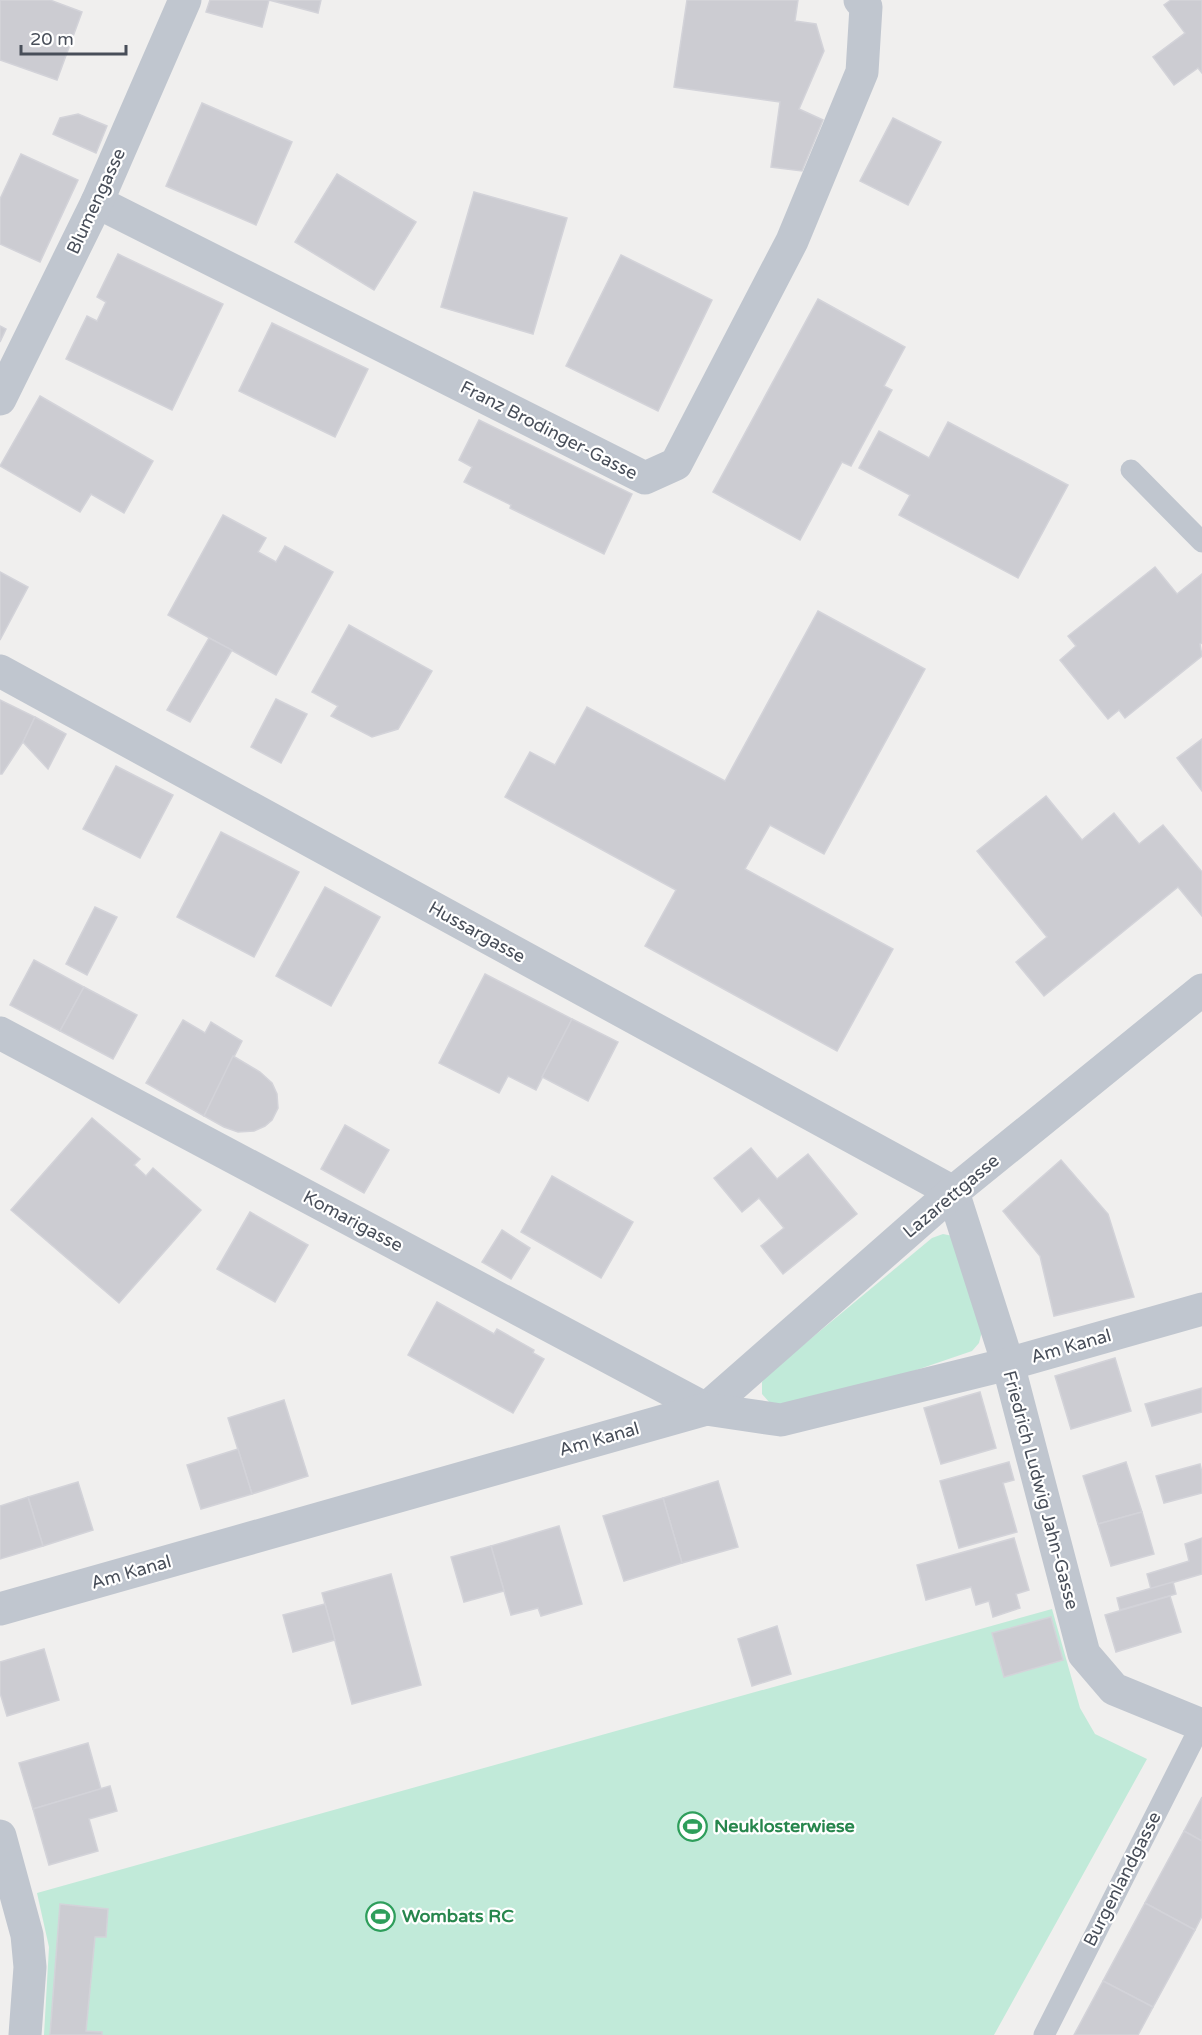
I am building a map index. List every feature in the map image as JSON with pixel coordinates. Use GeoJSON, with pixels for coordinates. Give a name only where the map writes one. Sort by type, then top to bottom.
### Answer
{"type":"FeatureCollection","features":[{"type":"Feature","properties":{"kind":"street","name":"Blumengasse"},"geometry":{"type":"LineString","coordinates":[[0,399],[97,202],[185,0]]}},
{"type":"Feature","properties":{"kind":"street","name":"Franz Brodinger-Gasse"},"geometry":{"type":"LineString","coordinates":[[97,202],[645,478],[676,464],[792,241],[862,72],[866,8],[860,0]]}},
{"type":"Feature","properties":{"kind":"street","name":"Hussargasse"},"geometry":{"type":"LineString","coordinates":[[0,671],[953,1192]]}},
{"type":"Feature","properties":{"kind":"street","name":"Lazarettgasse"},"geometry":{"type":"LineString","coordinates":[[706,1409],[953,1192],[1202,990]]}},
{"type":"Feature","properties":{"kind":"street","name":"Komarigasse"},"geometry":{"type":"LineString","coordinates":[[0,1033],[706,1409]]}},
{"type":"Feature","properties":{"kind":"street","name":"Friedrich Ludwig Jahn-Gasse"},"geometry":{"type":"LineString","coordinates":[[953,1192],[1008,1364],[1084,1654],[1114,1689],[1201,1725]]}},
{"type":"Feature","properties":{"kind":"street","name":"Am Kanal"},"geometry":{"type":"LineString","coordinates":[[0,1609],[706,1409],[781,1420],[1008,1364],[1202,1309]]}},
{"type":"Feature","properties":{"kind":"street"},"geometry":{"type":"LineString","coordinates":[[0,1836],[27,1935],[30,1967],[25,2035]]}},
{"type":"Feature","properties":{"kind":"lane"},"geometry":{"type":"LineString","coordinates":[[1131,470],[1202,542]]}},
{"type":"Feature","properties":{"kind":"lane","name":"Burgenlandgasse"},"geometry":{"type":"LineString","coordinates":[[1044,2035],[1201,1725]]}},
{"type":"Feature","properties":{"kind":"green space"},"geometry":{"type":"Polygon","coordinates":[[[943,1234],[953,1236],[983,1327],[979,1343],[972,1351],[852,1392],[801,1406],[770,1403],[762,1394],[762,1382],[767,1375],[932,1238],[943,1234]]]}},
{"type":"Feature","properties":{"kind":"green space","name":"Neuklosterwiese"},"geometry":{"type":"Polygon","coordinates":[[[1052,1609],[1080,1708],[1095,1734],[1147,1759],[994,2035],[44,2035],[49,1947],[37,1893],[1052,1609]]]}},
{"type":"Feature","properties":{"kind":"building"},"geometry":{"type":"Polygon","coordinates":[[[0,0],[50,0],[82,12],[57,80],[0,60],[0,0]]]}},
{"type":"Feature","properties":{"kind":"building"},"geometry":{"type":"Polygon","coordinates":[[[210,0],[269,0],[262,27],[206,12],[210,0]]]}},
{"type":"Feature","properties":{"kind":"building"},"geometry":{"type":"Polygon","coordinates":[[[269,0],[321,0],[318,13],[269,0]]]}},
{"type":"Feature","properties":{"kind":"building"},"geometry":{"type":"Polygon","coordinates":[[[687,0],[798,0],[795,21],[816,24],[824,51],[799,109],[823,120],[802,171],[771,167],[780,102],[674,87],[687,0]]]}},
{"type":"Feature","properties":{"kind":"building"},"geometry":{"type":"Polygon","coordinates":[[[1171,0],[1202,0],[1202,73],[1198,68],[1174,85],[1153,57],[1185,33],[1164,5],[1171,0]]]}},
{"type":"Feature","properties":{"kind":"building"},"geometry":{"type":"Polygon","coordinates":[[[202,103],[292,142],[256,225],[166,186],[202,103]]]}},
{"type":"Feature","properties":{"kind":"building"},"geometry":{"type":"Polygon","coordinates":[[[78,114],[107,126],[96,153],[53,134],[60,118],[78,114]]]}},
{"type":"Feature","properties":{"kind":"building"},"geometry":{"type":"Polygon","coordinates":[[[893,118],[941,142],[908,205],[860,181],[893,118]]]}},
{"type":"Feature","properties":{"kind":"building"},"geometry":{"type":"Polygon","coordinates":[[[21,154],[78,180],[40,262],[0,244],[0,199],[21,154]]]}},
{"type":"Feature","properties":{"kind":"building"},"geometry":{"type":"Polygon","coordinates":[[[337,174],[416,222],[374,290],[295,242],[337,174]]]}},
{"type":"Feature","properties":{"kind":"building"},"geometry":{"type":"Polygon","coordinates":[[[474,192],[567,218],[533,334],[441,307],[474,192]]]}},
{"type":"Feature","properties":{"kind":"building"},"geometry":{"type":"Polygon","coordinates":[[[118,254],[223,304],[172,410],[66,359],[87,316],[97,321],[106,302],[97,297],[118,254]]]}},
{"type":"Feature","properties":{"kind":"building"},"geometry":{"type":"Polygon","coordinates":[[[621,255],[712,300],[658,411],[566,366],[621,255]]]}},
{"type":"Feature","properties":{"kind":"building"},"geometry":{"type":"Polygon","coordinates":[[[818,299],[905,347],[884,386],[892,390],[851,466],[842,462],[800,540],[713,492],[818,299]]]}},
{"type":"Feature","properties":{"kind":"building"},"geometry":{"type":"Polygon","coordinates":[[[272,323],[368,369],[335,437],[239,391],[272,323]]]}},
{"type":"Feature","properties":{"kind":"building"},"geometry":{"type":"Polygon","coordinates":[[[0,326],[6,329],[0,342],[0,326]]]}},
{"type":"Feature","properties":{"kind":"building"},"geometry":{"type":"Polygon","coordinates":[[[40,396],[153,461],[124,513],[91,494],[80,512],[0,466],[40,396]]]}},
{"type":"Feature","properties":{"kind":"building"},"geometry":{"type":"Polygon","coordinates":[[[479,420],[632,494],[604,554],[510,508],[511,505],[464,482],[472,467],[459,460],[479,420]]]}},
{"type":"Feature","properties":{"kind":"building"},"geometry":{"type":"Polygon","coordinates":[[[948,422],[1068,485],[1018,578],[899,515],[910,495],[859,468],[879,431],[929,458],[948,422]]]}},
{"type":"Feature","properties":{"kind":"building"},"geometry":{"type":"Polygon","coordinates":[[[223,515],[266,538],[258,552],[276,562],[285,546],[333,572],[276,675],[168,615],[223,515]]]}},
{"type":"Feature","properties":{"kind":"building"},"geometry":{"type":"Polygon","coordinates":[[[1155,567],[1177,594],[1202,574],[1202,643],[1200,644],[1202,656],[1125,718],[1119,710],[1108,719],[1060,660],[1076,646],[1068,636],[1155,567]]]}},
{"type":"Feature","properties":{"kind":"building"},"geometry":{"type":"Polygon","coordinates":[[[0,572],[28,587],[0,640],[0,572]]]}},
{"type":"Feature","properties":{"kind":"building"},"geometry":{"type":"Polygon","coordinates":[[[818,611],[925,669],[824,854],[770,825],[745,869],[893,949],[837,1051],[645,946],[676,890],[505,797],[530,752],[555,765],[587,707],[725,781],[818,611]]]}},
{"type":"Feature","properties":{"kind":"building"},"geometry":{"type":"Polygon","coordinates":[[[349,625],[432,671],[398,729],[372,737],[331,716],[338,706],[312,692],[349,625]]]}},
{"type":"Feature","properties":{"kind":"building"},"geometry":{"type":"Polygon","coordinates":[[[209,638],[232,650],[190,722],[167,710],[209,638]]]}},
{"type":"Feature","properties":{"kind":"building"},"geometry":{"type":"Polygon","coordinates":[[[276,699],[307,714],[281,763],[251,747],[276,699]]]}},
{"type":"Feature","properties":{"kind":"building"},"geometry":{"type":"Polygon","coordinates":[[[0,700],[35,717],[23,742],[2,774],[0,774],[0,700]]]}},
{"type":"Feature","properties":{"kind":"building"},"geometry":{"type":"Polygon","coordinates":[[[35,717],[66,734],[48,769],[23,742],[35,717]]]}},
{"type":"Feature","properties":{"kind":"building"},"geometry":{"type":"Polygon","coordinates":[[[1202,739],[1202,791],[1177,758],[1202,739]]]}},
{"type":"Feature","properties":{"kind":"building"},"geometry":{"type":"Polygon","coordinates":[[[116,766],[173,795],[140,858],[83,829],[116,766]]]}},
{"type":"Feature","properties":{"kind":"building"},"geometry":{"type":"Polygon","coordinates":[[[1046,796],[1082,840],[1114,813],[1139,844],[1163,825],[1202,872],[1202,916],[1178,887],[1044,996],[1016,962],[1047,937],[977,851],[1046,796]]]}},
{"type":"Feature","properties":{"kind":"building"},"geometry":{"type":"Polygon","coordinates":[[[221,832],[299,872],[254,957],[177,917],[221,832]]]}},
{"type":"Feature","properties":{"kind":"building"},"geometry":{"type":"Polygon","coordinates":[[[325,887],[380,917],[331,1006],[276,976],[325,887]]]}},
{"type":"Feature","properties":{"kind":"building"},"geometry":{"type":"Polygon","coordinates":[[[95,907],[117,917],[87,975],[66,964],[95,907]]]}},
{"type":"Feature","properties":{"kind":"building"},"geometry":{"type":"Polygon","coordinates":[[[34,960],[84,987],[60,1031],[10,1005],[34,960]]]}},
{"type":"Feature","properties":{"kind":"building"},"geometry":{"type":"Polygon","coordinates":[[[485,974],[572,1019],[536,1090],[508,1076],[499,1093],[439,1063],[485,974]]]}},
{"type":"Feature","properties":{"kind":"building"},"geometry":{"type":"Polygon","coordinates":[[[84,987],[137,1015],[113,1059],[60,1031],[84,987]]]}},
{"type":"Feature","properties":{"kind":"building"},"geometry":{"type":"Polygon","coordinates":[[[572,1019],[618,1042],[588,1101],[542,1077],[572,1019]]]}},
{"type":"Feature","properties":{"kind":"building"},"geometry":{"type":"Polygon","coordinates":[[[183,1020],[205,1033],[211,1022],[242,1041],[204,1116],[146,1083],[183,1020]]]}},
{"type":"Feature","properties":{"kind":"building"},"geometry":{"type":"Polygon","coordinates":[[[233,1056],[260,1072],[272,1083],[277,1094],[278,1108],[272,1120],[254,1131],[238,1132],[204,1116],[233,1056]]]}},
{"type":"Feature","properties":{"kind":"building"},"geometry":{"type":"Polygon","coordinates":[[[92,1118],[140,1159],[134,1165],[146,1176],[153,1168],[201,1210],[119,1303],[11,1210],[92,1118]]]}},
{"type":"Feature","properties":{"kind":"building"},"geometry":{"type":"Polygon","coordinates":[[[345,1125],[389,1150],[364,1193],[321,1169],[345,1125]]]}},
{"type":"Feature","properties":{"kind":"building"},"geometry":{"type":"Polygon","coordinates":[[[751,1148],[777,1179],[808,1154],[857,1214],[783,1274],[761,1246],[784,1228],[759,1198],[742,1212],[714,1178],[751,1148]]]}},
{"type":"Feature","properties":{"kind":"building"},"geometry":{"type":"Polygon","coordinates":[[[1061,1160],[1108,1214],[1134,1297],[1054,1316],[1040,1256],[1003,1211],[1061,1160]]]}},
{"type":"Feature","properties":{"kind":"building"},"geometry":{"type":"Polygon","coordinates":[[[552,1176],[633,1222],[601,1278],[521,1232],[552,1176]]]}},
{"type":"Feature","properties":{"kind":"building"},"geometry":{"type":"Polygon","coordinates":[[[250,1212],[308,1245],[275,1302],[217,1269],[250,1212]]]}},
{"type":"Feature","properties":{"kind":"building"},"geometry":{"type":"Polygon","coordinates":[[[502,1230],[530,1248],[511,1279],[482,1262],[502,1230]]]}},
{"type":"Feature","properties":{"kind":"building"},"geometry":{"type":"Polygon","coordinates":[[[437,1302],[494,1334],[497,1329],[534,1350],[533,1353],[544,1359],[513,1413],[408,1355],[437,1302]]]}},
{"type":"Feature","properties":{"kind":"building"},"geometry":{"type":"Polygon","coordinates":[[[1115,1358],[1131,1411],[1071,1429],[1055,1376],[1115,1358]]]}},
{"type":"Feature","properties":{"kind":"building"},"geometry":{"type":"Polygon","coordinates":[[[1202,1388],[1202,1412],[1152,1426],[1145,1404],[1202,1388]]]}},
{"type":"Feature","properties":{"kind":"building"},"geometry":{"type":"Polygon","coordinates":[[[980,1392],[996,1448],[941,1464],[924,1408],[980,1392]]]}},
{"type":"Feature","properties":{"kind":"building"},"geometry":{"type":"Polygon","coordinates":[[[284,1400],[308,1476],[252,1494],[228,1418],[284,1400]]]}},
{"type":"Feature","properties":{"kind":"building"},"geometry":{"type":"Polygon","coordinates":[[[238,1449],[252,1494],[201,1509],[187,1465],[238,1449]]]}},
{"type":"Feature","properties":{"kind":"building"},"geometry":{"type":"Polygon","coordinates":[[[1009,1462],[1014,1480],[1003,1483],[1017,1532],[959,1548],[940,1481],[1009,1462]]]}},
{"type":"Feature","properties":{"kind":"building"},"geometry":{"type":"Polygon","coordinates":[[[1126,1462],[1142,1512],[1098,1524],[1083,1476],[1126,1462]]]}},
{"type":"Feature","properties":{"kind":"building"},"geometry":{"type":"Polygon","coordinates":[[[1200,1464],[1202,1493],[1164,1503],[1156,1476],[1200,1464]]]}},
{"type":"Feature","properties":{"kind":"building"},"geometry":{"type":"Polygon","coordinates":[[[718,1481],[738,1547],[682,1563],[663,1498],[718,1481]]]}},
{"type":"Feature","properties":{"kind":"building"},"geometry":{"type":"Polygon","coordinates":[[[78,1482],[93,1530],[43,1546],[28,1497],[78,1482]]]}},
{"type":"Feature","properties":{"kind":"building"},"geometry":{"type":"Polygon","coordinates":[[[28,1497],[43,1546],[0,1559],[0,1506],[28,1497]]]}},
{"type":"Feature","properties":{"kind":"building"},"geometry":{"type":"Polygon","coordinates":[[[663,1498],[682,1563],[624,1581],[603,1516],[663,1498]]]}},
{"type":"Feature","properties":{"kind":"building"},"geometry":{"type":"Polygon","coordinates":[[[1142,1512],[1154,1554],[1111,1566],[1098,1524],[1142,1512]]]}},
{"type":"Feature","properties":{"kind":"building"},"geometry":{"type":"Polygon","coordinates":[[[559,1526],[582,1604],[541,1616],[538,1608],[511,1615],[491,1546],[559,1526]]]}},
{"type":"Feature","properties":{"kind":"building"},"geometry":{"type":"Polygon","coordinates":[[[1014,1538],[1029,1590],[1016,1594],[1020,1608],[993,1617],[989,1601],[976,1605],[971,1587],[926,1600],[917,1565],[1014,1538]]]}},
{"type":"Feature","properties":{"kind":"building"},"geometry":{"type":"Polygon","coordinates":[[[1202,1538],[1202,1574],[1151,1589],[1147,1574],[1189,1561],[1185,1544],[1202,1538]]]}},
{"type":"Feature","properties":{"kind":"building"},"geometry":{"type":"Polygon","coordinates":[[[491,1546],[504,1591],[464,1602],[451,1557],[491,1546]]]}},
{"type":"Feature","properties":{"kind":"building"},"geometry":{"type":"Polygon","coordinates":[[[391,1574],[421,1685],[352,1704],[322,1593],[391,1574]]]}},
{"type":"Feature","properties":{"kind":"building"},"geometry":{"type":"Polygon","coordinates":[[[1173,1582],[1176,1594],[1120,1610],[1117,1598],[1173,1582]]]}},
{"type":"Feature","properties":{"kind":"building"},"geometry":{"type":"Polygon","coordinates":[[[1170,1596],[1181,1632],[1116,1652],[1105,1615],[1170,1596]]]}},
{"type":"Feature","properties":{"kind":"building"},"geometry":{"type":"Polygon","coordinates":[[[325,1604],[335,1640],[293,1652],[283,1615],[325,1604]]]}},
{"type":"Feature","properties":{"kind":"building"},"geometry":{"type":"Polygon","coordinates":[[[1051,1617],[1063,1660],[1004,1677],[992,1633],[1051,1617]]]}},
{"type":"Feature","properties":{"kind":"building"},"geometry":{"type":"Polygon","coordinates":[[[777,1626],[791,1674],[752,1686],[738,1639],[777,1626]]]}},
{"type":"Feature","properties":{"kind":"building"},"geometry":{"type":"Polygon","coordinates":[[[44,1649],[59,1700],[7,1716],[0,1693],[0,1662],[44,1649]]]}},
{"type":"Feature","properties":{"kind":"building"},"geometry":{"type":"Polygon","coordinates":[[[88,1743],[101,1789],[33,1809],[19,1763],[88,1743]]]}},
{"type":"Feature","properties":{"kind":"building"},"geometry":{"type":"Polygon","coordinates":[[[110,1786],[117,1811],[89,1819],[98,1851],[49,1865],[33,1809],[110,1786]]]}},
{"type":"Feature","properties":{"kind":"building"},"geometry":{"type":"Polygon","coordinates":[[[1202,1797],[1202,1841],[1184,1831],[1202,1797]]]}},
{"type":"Feature","properties":{"kind":"building"},"geometry":{"type":"Polygon","coordinates":[[[1184,1831],[1202,1841],[1202,1916],[1195,1930],[1145,1903],[1184,1831]]]}},
{"type":"Feature","properties":{"kind":"building"},"geometry":{"type":"Polygon","coordinates":[[[1145,1903],[1195,1930],[1153,2007],[1103,1981],[1145,1903]]]}},
{"type":"Feature","properties":{"kind":"building"},"geometry":{"type":"Polygon","coordinates":[[[60,1904],[108,1909],[106,1937],[95,1937],[86,2031],[102,2032],[102,2035],[50,2035],[60,1904]]]}},
{"type":"Feature","properties":{"kind":"building"},"geometry":{"type":"Polygon","coordinates":[[[1103,1981],[1153,2007],[1138,2035],[1074,2035],[1103,1981]]]}},
{"type":"Feature","properties":{"kind":"place","name":"Neuklosterwiese"},"geometry":{"type":"Point","coordinates":[693,1826]}},
{"type":"Feature","properties":{"kind":"place","name":"Wombats RC"},"geometry":{"type":"Point","coordinates":[381,1916]}}]}
